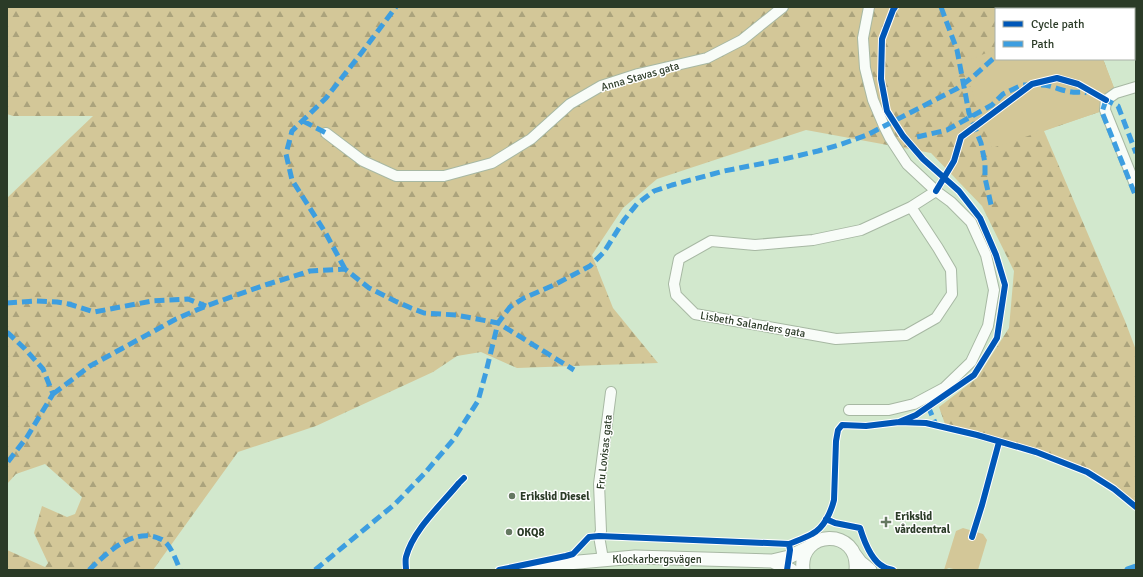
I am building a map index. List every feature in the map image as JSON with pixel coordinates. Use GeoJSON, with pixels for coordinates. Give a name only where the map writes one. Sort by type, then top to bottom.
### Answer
{"type":"FeatureCollection","features":[{"type":"Feature","properties":{"kind":"main road","name":"Klockarbergsvägen"},"geometry":{"type":"LineString","coordinates":[[520,570],[545,565],[635,557],[772,561],[789,557],[823,539],[834,538],[846,544],[854,554]]}},
{"type":"Feature","properties":{"kind":"main road"},"geometry":{"type":"LineString","coordinates":[[803,570],[804,556],[809,547]]}},
{"type":"Feature","properties":{"kind":"main road"},"geometry":{"type":"LineString","coordinates":[[854,554],[856,570]]}},
{"type":"Feature","properties":{"kind":"main road"},"geometry":{"type":"LineString","coordinates":[[854,554],[860,562],[870,570]]}},
{"type":"Feature","properties":{"kind":"main road","name":"Klockarbergsvägen"},"geometry":{"type":"LineString","coordinates":[[772,561],[791,570]]}},
{"type":"Feature","properties":{"kind":"street","name":"Anna Stavas gata"},"geometry":{"type":"LineString","coordinates":[[326,133],[363,161],[396,176],[444,176],[492,163],[531,139],[570,104],[601,86],[638,74],[707,58],[742,40],[783,7]]}},
{"type":"Feature","properties":{"kind":"street"},"geometry":{"type":"LineString","coordinates":[[848,410],[889,410],[914,404],[944,388],[972,362],[988,326],[994,290],[986,255],[971,222],[951,202],[936,191],[907,164],[890,138],[873,100],[865,68],[863,38],[869,7]]}},
{"type":"Feature","properties":{"kind":"street"},"geometry":{"type":"LineString","coordinates":[[1136,87],[1116,93],[1106,100],[1105,110],[1136,187]]}},
{"type":"Feature","properties":{"kind":"street","name":"Lisbeth Salanders gata"},"geometry":{"type":"LineString","coordinates":[[911,207],[951,270],[952,294],[936,318],[906,334],[836,339],[695,314],[676,295],[674,284],[679,259],[711,241],[755,245],[813,240],[861,230],[911,207],[936,191]]}},
{"type":"Feature","properties":{"kind":"street","name":"Fru Lovisas gata"},"geometry":{"type":"LineString","coordinates":[[603,560],[599,536],[601,532],[599,484],[611,392]]}},
{"type":"Feature","properties":{"kind":"green space"},"geometry":{"type":"Polygon","coordinates":[[[7,7],[1136,7],[1135,12],[1135,8],[995,8],[995,60],[1103,60],[1116,93],[1105,110],[1044,131],[1136,350],[1136,507],[1114,489],[1087,472],[1036,452],[946,427],[939,407],[977,378],[1009,328],[1014,271],[982,206],[931,153],[806,130],[657,179],[623,208],[592,255],[613,308],[658,363],[517,368],[481,352],[457,356],[433,372],[316,426],[238,452],[153,570],[7,570],[7,550],[45,567],[48,563],[34,533],[42,506],[67,517],[75,514],[82,497],[45,464],[16,474],[7,484],[7,198],[93,116],[13,116],[7,114],[7,7]]]}},
{"type":"Feature","properties":{"kind":"green space"},"geometry":{"type":"Polygon","coordinates":[[[995,49],[995,60],[1103,60],[1116,93],[1105,110],[992,148],[962,63],[995,49]]]}},
{"type":"Feature","properties":{"kind":"green space"},"geometry":{"type":"Polygon","coordinates":[[[963,528],[983,534],[987,540],[978,570],[958,570],[949,568],[944,570],[956,531],[963,528]]]}},
{"type":"Feature","properties":{"kind":"marked path"},"geometry":{"type":"LineString","coordinates":[[345,269],[325,232],[292,180],[286,154],[292,131],[326,98],[396,7]]}},
{"type":"Feature","properties":{"kind":"marked path"},"geometry":{"type":"LineString","coordinates":[[941,7],[957,50],[969,113],[981,143],[985,163],[985,178],[992,209]]}},
{"type":"Feature","properties":{"kind":"marked path"},"geometry":{"type":"LineString","coordinates":[[315,570],[395,504],[424,474],[453,440],[478,401],[498,323],[510,307],[524,298],[554,285],[590,266],[604,252],[624,220],[637,204],[654,191],[724,171],[818,151],[867,135],[958,88],[995,57]]}},
{"type":"Feature","properties":{"kind":"marked path"},"geometry":{"type":"LineString","coordinates":[[917,137],[947,130],[992,105],[1003,94],[1022,85],[1029,85]]}},
{"type":"Feature","properties":{"kind":"marked path"},"geometry":{"type":"LineString","coordinates":[[1041,85],[1068,91],[1087,93]]}},
{"type":"Feature","properties":{"kind":"marked path"},"geometry":{"type":"LineString","coordinates":[[1104,99],[1118,106],[1136,153]]}},
{"type":"Feature","properties":{"kind":"marked path"},"geometry":{"type":"LineString","coordinates":[[1106,100],[1102,112],[1136,197]]}},
{"type":"Feature","properties":{"kind":"marked path"},"geometry":{"type":"LineString","coordinates":[[303,121],[326,133]]}},
{"type":"Feature","properties":{"kind":"marked path"},"geometry":{"type":"LineString","coordinates":[[53,394],[90,366],[176,319],[206,306],[310,271],[345,269],[369,288],[424,313],[456,315],[498,323],[574,370]]}},
{"type":"Feature","properties":{"kind":"marked path"},"geometry":{"type":"LineString","coordinates":[[7,303],[35,301],[57,302],[69,304],[94,312],[152,301],[188,299],[206,306]]}},
{"type":"Feature","properties":{"kind":"marked path"},"geometry":{"type":"LineString","coordinates":[[7,332],[43,369],[53,394],[27,437],[7,463]]}},
{"type":"Feature","properties":{"kind":"marked path"},"geometry":{"type":"LineString","coordinates":[[928,406],[936,425]]}},
{"type":"Feature","properties":{"kind":"marked path"},"geometry":{"type":"LineString","coordinates":[[89,570],[120,544],[139,537],[148,536],[161,539],[167,543],[174,554],[180,570]]}},
{"type":"Feature","properties":{"kind":"marked path"},"geometry":{"type":"LineString","coordinates":[[1127,570],[1136,566]]}},
{"type":"Feature","properties":{"kind":"cycle path"},"geometry":{"type":"LineString","coordinates":[[895,7],[882,39],[881,79],[887,111],[903,136],[923,159],[959,191],[980,218],[996,255],[1005,285],[997,338],[974,375],[916,415],[899,422]]}},
{"type":"Feature","properties":{"kind":"cycle path"},"geometry":{"type":"LineString","coordinates":[[936,191],[954,161],[961,137],[1032,84],[1057,78],[1078,84],[1106,100]]}},
{"type":"Feature","properties":{"kind":"cycle path"},"geometry":{"type":"LineString","coordinates":[[787,570],[790,550],[789,544],[806,537],[820,528],[831,510],[834,500],[836,441],[838,430],[842,425],[866,426],[899,422],[926,423],[977,435],[1036,452],[1087,472],[1114,489],[1136,507]]}},
{"type":"Feature","properties":{"kind":"cycle path"},"geometry":{"type":"LineString","coordinates":[[972,537],[999,442]]}},
{"type":"Feature","properties":{"kind":"cycle path"},"geometry":{"type":"LineString","coordinates":[[406,570],[406,557],[415,537],[428,518],[464,478]]}},
{"type":"Feature","properties":{"kind":"cycle path"},"geometry":{"type":"LineString","coordinates":[[826,519],[835,523],[860,528],[866,544],[875,560],[885,568],[893,570]]}},
{"type":"Feature","properties":{"kind":"cycle path"},"geometry":{"type":"LineString","coordinates":[[499,570],[573,554],[589,537],[599,536],[789,544]]}},
{"type":"Feature","properties":{"kind":"place","name":"Erikslid Diesel"},"geometry":{"type":"Point","coordinates":[512,496]}},
{"type":"Feature","properties":{"kind":"place","name":"Erikslid vårdcentral"},"geometry":{"type":"Point","coordinates":[886,522]}},
{"type":"Feature","properties":{"kind":"place","name":"OKQ8"},"geometry":{"type":"Point","coordinates":[509,532]}}]}
